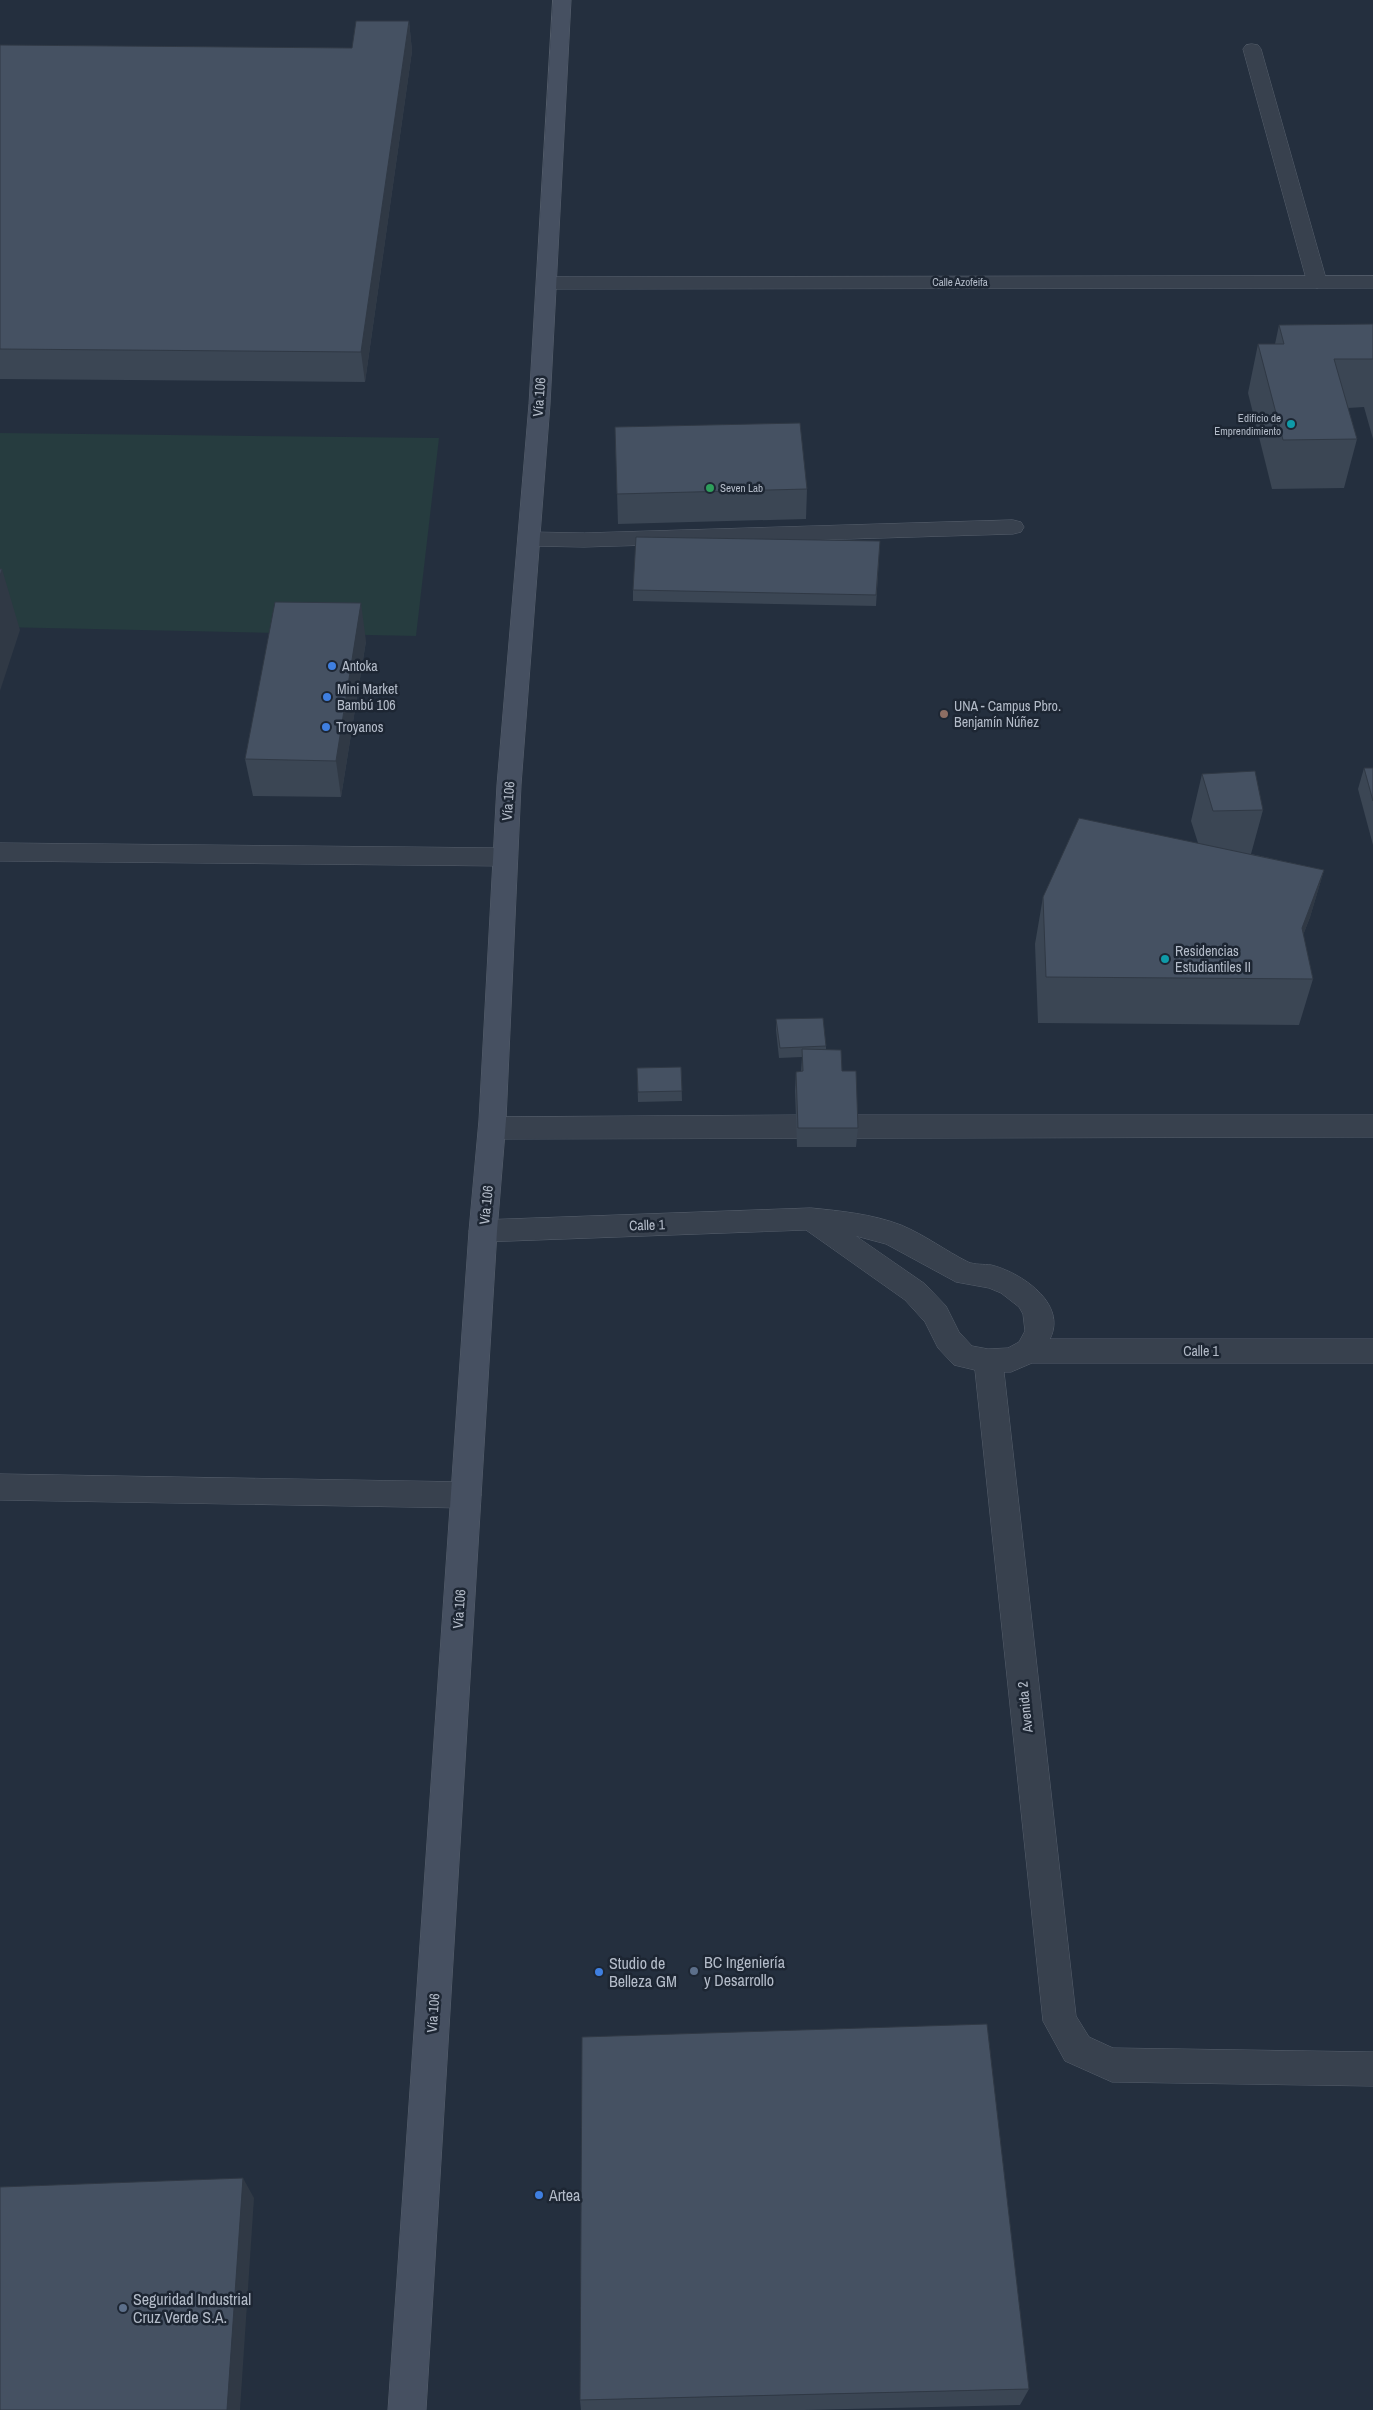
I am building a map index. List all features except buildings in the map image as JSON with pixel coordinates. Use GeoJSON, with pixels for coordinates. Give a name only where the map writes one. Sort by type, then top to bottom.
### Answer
{"type":"FeatureCollection","features":[{"type":"Feature","properties":{"kind":"main road","name":"Vía 106"},"geometry":{"type":"LineString","coordinates":[[408,2410],[483,1231],[493,1128],[505,857],[520,640],[530,539],[547,283],[562,0]]}},
{"type":"Feature","properties":{"kind":"street"},"geometry":{"type":"LineString","coordinates":[[1252,49],[1317,282]]}},
{"type":"Feature","properties":{"kind":"street","name":"Calle Azofeifa"},"geometry":{"type":"LineString","coordinates":[[547,283],[1373,282]]}},
{"type":"Feature","properties":{"kind":"street"},"geometry":{"type":"LineString","coordinates":[[530,539],[594,540],[1013,527]]}},
{"type":"Feature","properties":{"kind":"street"},"geometry":{"type":"LineString","coordinates":[[0,852],[505,857]]}},
{"type":"Feature","properties":{"kind":"street"},"geometry":{"type":"LineString","coordinates":[[493,1128],[1373,1126]]}},
{"type":"Feature","properties":{"kind":"street","name":"Calle 1"},"geometry":{"type":"LineString","coordinates":[[483,1231],[811,1220],[853,1224],[893,1234],[966,1274],[990,1277],[1011,1285],[1029,1299],[1037,1312],[1039,1332],[1029,1351]]}},
{"type":"Feature","properties":{"kind":"street","name":"Calle 1"},"geometry":{"type":"LineString","coordinates":[[811,1220],[915,1292],[936,1314],[948,1340],[964,1356],[988,1361],[1011,1360],[1029,1351],[1373,1351]]}},
{"type":"Feature","properties":{"kind":"street","name":"Avenida 2"},"geometry":{"type":"LineString","coordinates":[[988,1361],[1060,2020],[1077,2049],[1112,2065],[1373,2070]]}},
{"type":"Feature","properties":{"kind":"street"},"geometry":{"type":"LineString","coordinates":[[0,1487],[466,1495]]}},
{"type":"Feature","properties":{"kind":"green space"},"geometry":{"type":"Polygon","coordinates":[[[0,433],[439,438],[416,636],[0,627],[0,433]]]}},
{"type":"Feature","properties":{"kind":"place","name":"Edificio de Emprendimiento"},"geometry":{"type":"Point","coordinates":[1291,424]}},
{"type":"Feature","properties":{"kind":"place","name":"Seven Lab"},"geometry":{"type":"Point","coordinates":[710,488]}},
{"type":"Feature","properties":{"kind":"place","name":"Antoka"},"geometry":{"type":"Point","coordinates":[332,666]}},
{"type":"Feature","properties":{"kind":"place","name":"Mini Market Bambú 106"},"geometry":{"type":"Point","coordinates":[327,697]}},
{"type":"Feature","properties":{"kind":"place","name":"UNA - Campus Pbro. Benjamín Núñez"},"geometry":{"type":"Point","coordinates":[944,714]}},
{"type":"Feature","properties":{"kind":"place","name":"Troyanos"},"geometry":{"type":"Point","coordinates":[326,727]}},
{"type":"Feature","properties":{"kind":"place","name":"Residencias Estudiantiles II"},"geometry":{"type":"Point","coordinates":[1165,959]}},
{"type":"Feature","properties":{"kind":"place","name":"BC Ingeniería y Desarrollo"},"geometry":{"type":"Point","coordinates":[694,1971]}},
{"type":"Feature","properties":{"kind":"place","name":"Studio de Belleza GM"},"geometry":{"type":"Point","coordinates":[599,1972]}},
{"type":"Feature","properties":{"kind":"place","name":"Artea"},"geometry":{"type":"Point","coordinates":[539,2195]}},
{"type":"Feature","properties":{"kind":"place","name":"Seguridad Industrial Cruz Verde S.A."},"geometry":{"type":"Point","coordinates":[123,2308]}}]}
